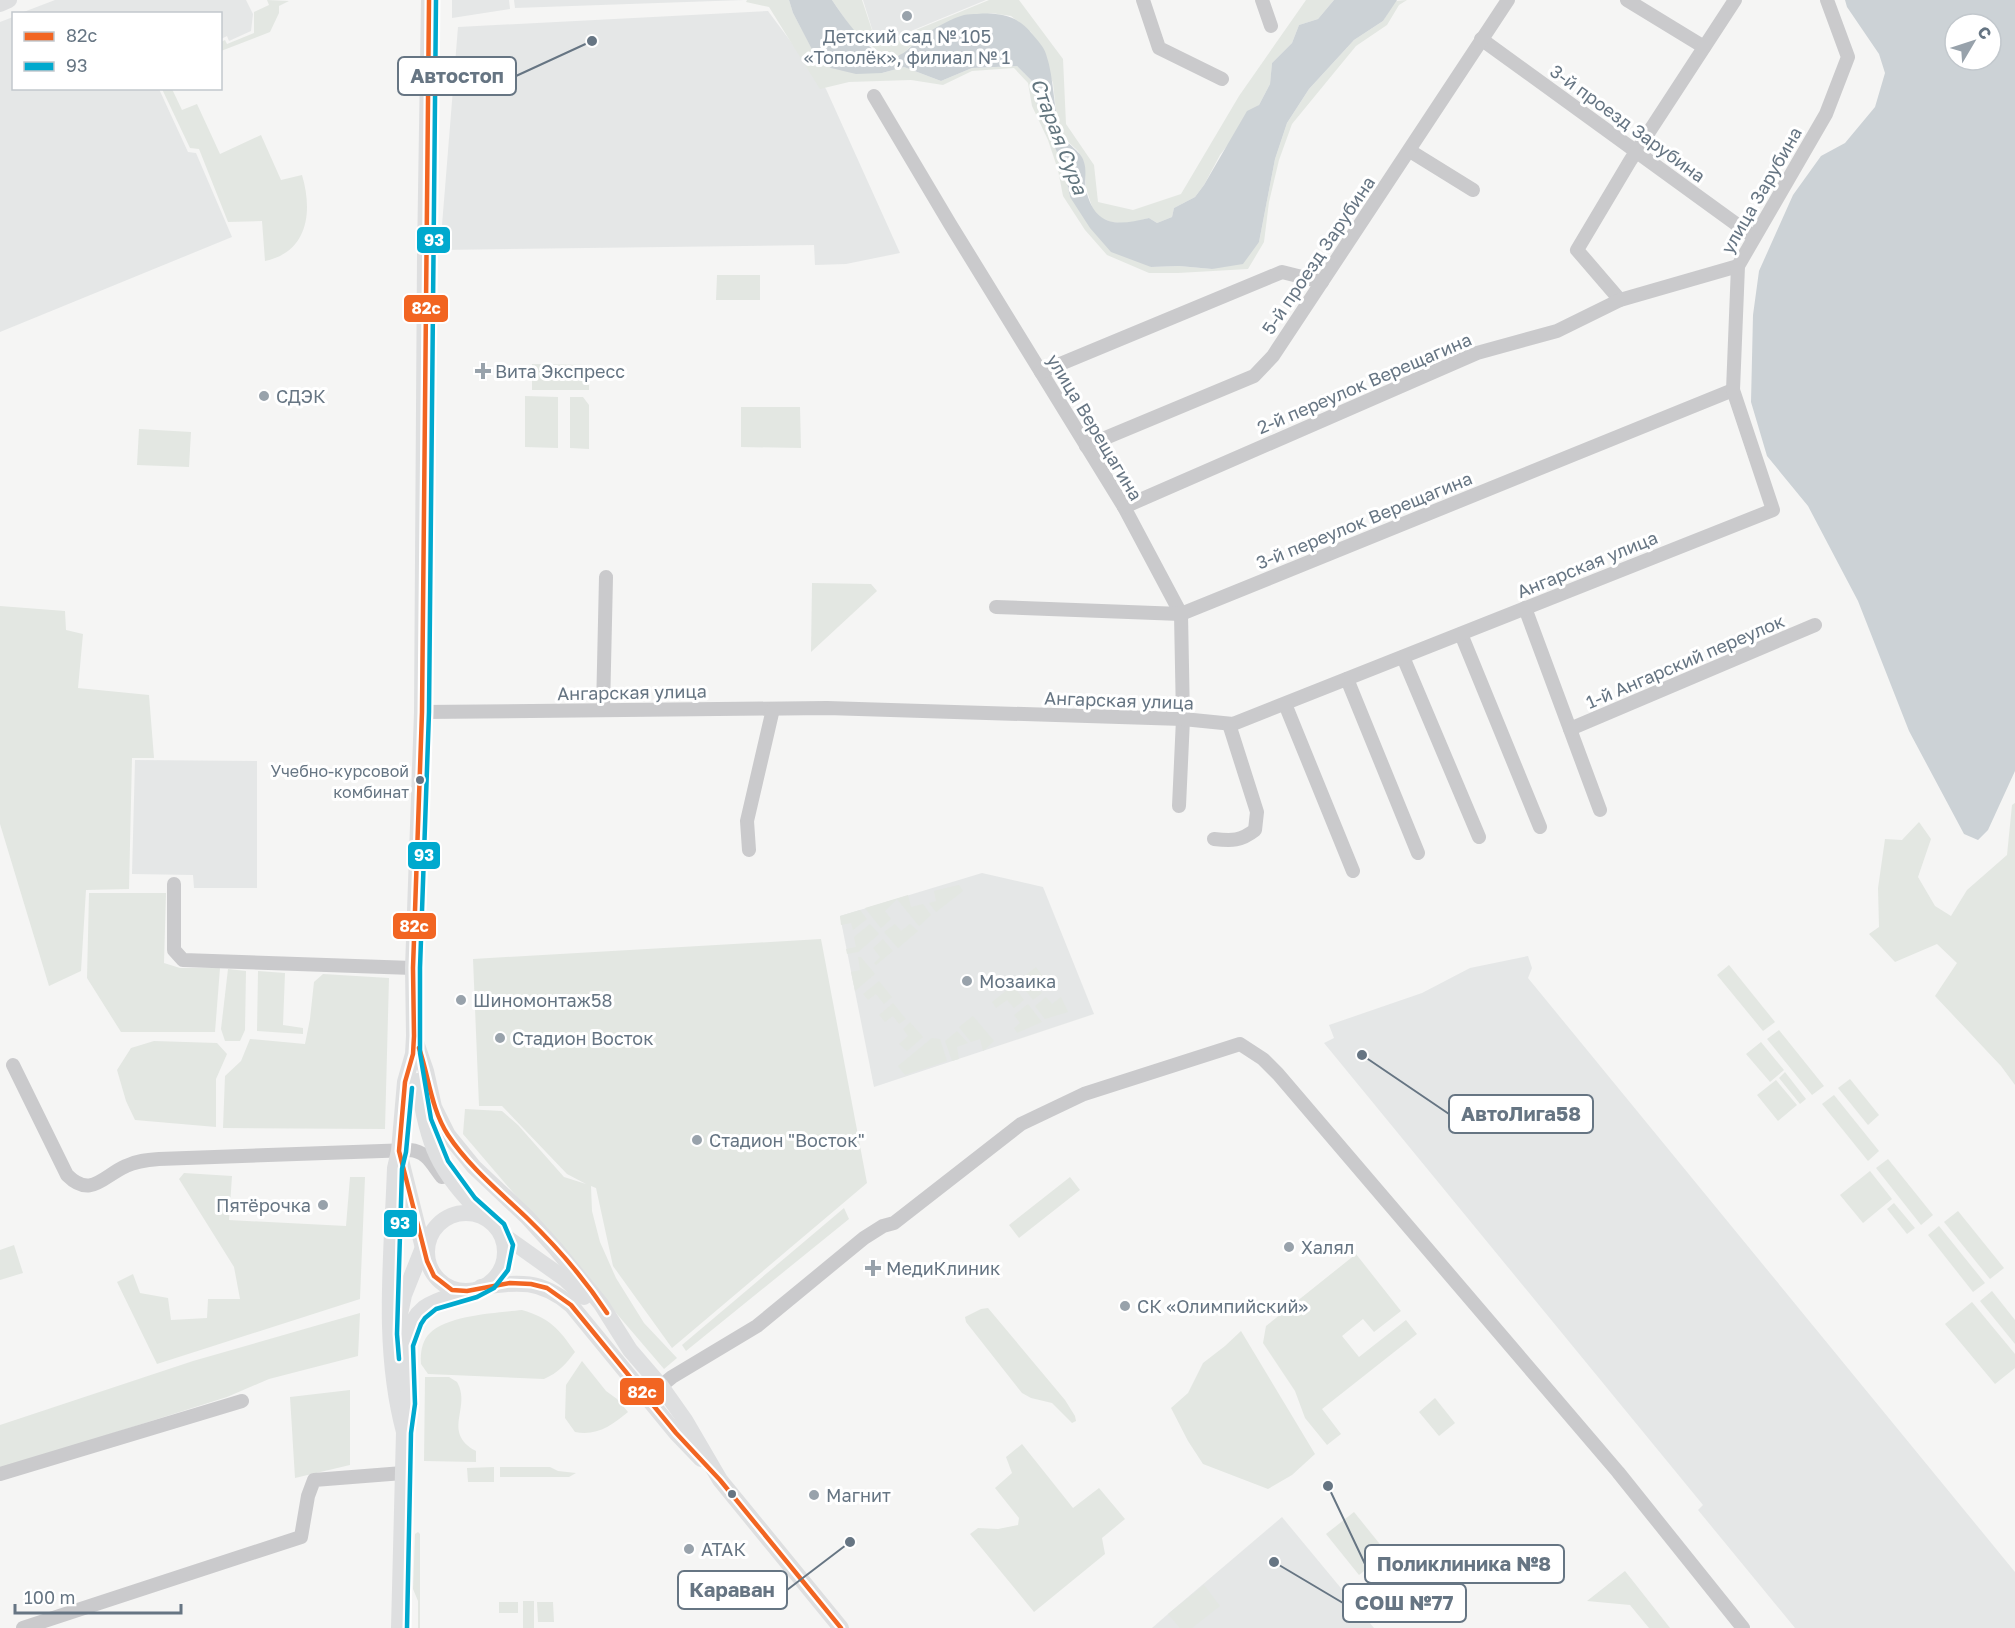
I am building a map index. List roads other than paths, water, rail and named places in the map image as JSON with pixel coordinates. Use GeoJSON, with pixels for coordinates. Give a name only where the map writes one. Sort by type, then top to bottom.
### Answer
{"type":"FeatureCollection","features":[{"type":"Feature","properties":{"kind":"main road"},"geometry":{"type":"LineString","coordinates":[[0,4],[9,0]]}},
{"type":"Feature","properties":{"kind":"main road"},"geometry":{"type":"LineString","coordinates":[[429,0],[422,712],[413,968],[413,1054],[424,1121],[441,1164],[454,1185],[484,1216],[492,1221],[503,1235],[566,1279],[661,1386],[685,1420],[720,1480]]}},
{"type":"Feature","properties":{"kind":"main road"},"geometry":{"type":"LineString","coordinates":[[414,1036],[434,1107],[448,1135],[474,1167],[527,1217],[556,1249],[601,1304],[630,1350]]}},
{"type":"Feature","properties":{"kind":"main road"},"geometry":{"type":"LineString","coordinates":[[404,1432],[396,1405],[389,1334],[395,1168],[399,1151],[405,1082],[413,1054]]}},
{"type":"Feature","properties":{"kind":"main road"},"geometry":{"type":"LineString","coordinates":[[399,1151],[434,1276],[452,1290],[510,1283],[531,1284],[547,1288],[571,1305],[676,1433],[720,1480],[842,1628]]}},
{"type":"Feature","properties":{"kind":"main road"},"geometry":{"type":"LineString","coordinates":[[392,1355],[404,1295],[439,1224],[455,1214],[465,1212],[484,1216]]}},
{"type":"Feature","properties":{"kind":"main road"},"geometry":{"type":"LineString","coordinates":[[399,1628],[404,1432],[408,1404],[405,1345],[418,1313],[425,1307],[433,1302],[474,1289],[496,1275],[501,1267],[506,1245],[503,1235]]}},
{"type":"Feature","properties":{"kind":"main road"},"geometry":{"type":"LineString","coordinates":[[649,1400],[661,1386]]}},
{"type":"Feature","properties":{"kind":"street"},"geometry":{"type":"LineString","coordinates":[[1143,0],[1159,48],[1222,79]]}},
{"type":"Feature","properties":{"kind":"street"},"geometry":{"type":"LineString","coordinates":[[1262,0],[1271,26]]}},
{"type":"Feature","properties":{"kind":"street","name":"5-й проезд Зарубина"},"geometry":{"type":"LineString","coordinates":[[1086,446],[1254,376],[1273,356],[1508,0]]}},
{"type":"Feature","properties":{"kind":"street"},"geometry":{"type":"LineString","coordinates":[[1627,0],[1704,47]]}},
{"type":"Feature","properties":{"kind":"street"},"geometry":{"type":"LineString","coordinates":[[1620,300],[1577,250],[1636,152],[1735,0]]}},
{"type":"Feature","properties":{"kind":"street","name":"улица Зарубина"},"geometry":{"type":"LineString","coordinates":[[1773,510],[1733,390],[1738,266],[1826,114],[1848,57],[1827,0]]}},
{"type":"Feature","properties":{"kind":"street","name":"3-й проезд Зарубина"},"geometry":{"type":"LineString","coordinates":[[1481,39],[1754,237]]}},
{"type":"Feature","properties":{"kind":"street","name":"улица Верещагина"},"geometry":{"type":"LineString","coordinates":[[874,96],[1124,507],[1181,614],[1183,719],[1179,806]]}},
{"type":"Feature","properties":{"kind":"street"},"geometry":{"type":"LineString","coordinates":[[1410,151],[1473,190]]}},
{"type":"Feature","properties":{"kind":"street","name":"2-й переулок Верещагина"},"geometry":{"type":"LineString","coordinates":[[1124,507],[1477,353],[1557,331],[1620,300],[1738,266]]}},
{"type":"Feature","properties":{"kind":"street"},"geometry":{"type":"LineString","coordinates":[[1041,372],[1282,272],[1322,282]]}},
{"type":"Feature","properties":{"kind":"street","name":"3-й переулок Верещагина"},"geometry":{"type":"LineString","coordinates":[[996,606],[1181,614],[1733,390]]}},
{"type":"Feature","properties":{"kind":"street","name":"Ангарская улица"},"geometry":{"type":"LineString","coordinates":[[422,712],[826,708],[1183,719],[1233,724],[1773,510]]}},
{"type":"Feature","properties":{"kind":"street"},"geometry":{"type":"LineString","coordinates":[[603,710],[606,577]]}},
{"type":"Feature","properties":{"kind":"street"},"geometry":{"type":"LineString","coordinates":[[1525,608],[1600,810]]}},
{"type":"Feature","properties":{"kind":"street","name":"1-й Ангарский переулок"},"geometry":{"type":"LineString","coordinates":[[1570,729],[1815,625]]}},
{"type":"Feature","properties":{"kind":"street"},"geometry":{"type":"LineString","coordinates":[[1461,634],[1540,827]]}},
{"type":"Feature","properties":{"kind":"street"},"geometry":{"type":"LineString","coordinates":[[1403,657],[1479,837]]}},
{"type":"Feature","properties":{"kind":"street"},"geometry":{"type":"LineString","coordinates":[[1347,679],[1418,853]]}},
{"type":"Feature","properties":{"kind":"street"},"geometry":{"type":"LineString","coordinates":[[1285,704],[1353,871]]}},
{"type":"Feature","properties":{"kind":"street"},"geometry":{"type":"LineString","coordinates":[[749,850],[747,821],[773,709]]}},
{"type":"Feature","properties":{"kind":"street"},"geometry":{"type":"LineString","coordinates":[[1214,839],[1234,841],[1244,838],[1255,830],[1257,812],[1229,724]]}},
{"type":"Feature","properties":{"kind":"street"},"geometry":{"type":"LineString","coordinates":[[174,884],[174,950],[183,960],[413,968]]}},
{"type":"Feature","properties":{"kind":"street"},"geometry":{"type":"LineString","coordinates":[[661,1386],[672,1377],[757,1326],[864,1238],[883,1226],[894,1223],[1021,1124],[1084,1094],[1240,1044],[1263,1059],[1308,1109],[1610,1463],[1743,1628]]}},
{"type":"Feature","properties":{"kind":"street"},"geometry":{"type":"LineString","coordinates":[[13,1065],[67,1174],[74,1182],[83,1186],[102,1181],[132,1163],[159,1159],[221,1155],[332,1154],[416,1150],[422,1153],[440,1175],[454,1185]]}},
{"type":"Feature","properties":{"kind":"street"},"geometry":{"type":"LineString","coordinates":[[0,1474],[242,1401]]}},
{"type":"Feature","properties":{"kind":"street"},"geometry":{"type":"LineString","coordinates":[[23,1628],[301,1537],[308,1496],[314,1480],[403,1473]]}},
{"type":"Feature","properties":{"kind":"water","name":"Старая Сура"},"geometry":{"type":"Polygon","coordinates":[[[789,0],[832,0],[865,42],[889,57],[900,55],[927,33],[964,15],[1001,15],[1022,23],[1045,51],[1062,134],[1084,162],[1086,190],[1095,211],[1109,221],[1127,222],[1149,218],[1157,223],[1172,217],[1174,208],[1195,197],[1204,185],[1247,111],[1259,105],[1270,84],[1272,63],[1292,43],[1299,25],[1318,19],[1334,0],[1397,0],[1383,21],[1354,40],[1309,89],[1287,123],[1275,159],[1259,242],[1243,264],[1212,269],[1179,266],[1151,267],[1111,252],[1090,228],[1070,197],[1064,169],[1037,105],[1032,81],[1017,66],[972,68],[941,81],[904,67],[882,73],[856,74],[831,68],[817,59],[793,13],[789,0]]]}},
{"type":"Feature","properties":{"kind":"water"},"geometry":{"type":"Polygon","coordinates":[[[1845,0],[2015,0],[2015,771],[1988,830],[1978,840],[1964,834],[1909,731],[1858,601],[1808,506],[1767,456],[1751,402],[1753,315],[1759,271],[1793,195],[1821,156],[1845,143],[1875,107],[1885,73],[1879,54],[1847,7],[1845,0]]]}},
{"type":"Feature","properties":{"kind":"place","name":"Детский сад № 105 «Тополёк», филиал № 1"},"geometry":{"type":"Point","coordinates":[907,16]}},
{"type":"Feature","properties":{"kind":"place","name":"Автостоп"},"geometry":{"type":"Point","coordinates":[592,41]}},
{"type":"Feature","properties":{"kind":"place","name":"Вита Экспресс"},"geometry":{"type":"Point","coordinates":[483,371]}},
{"type":"Feature","properties":{"kind":"place","name":"СДЭК"},"geometry":{"type":"Point","coordinates":[264,396]}},
{"type":"Feature","properties":{"kind":"place","name":"Учебно-курсовой комбинат"},"geometry":{"type":"Point","coordinates":[420,780]}},
{"type":"Feature","properties":{"kind":"place","name":"Мозаика"},"geometry":{"type":"Point","coordinates":[967,981]}},
{"type":"Feature","properties":{"kind":"place","name":"Шиномонтаж58"},"geometry":{"type":"Point","coordinates":[461,1000]}},
{"type":"Feature","properties":{"kind":"place","name":"Стадион Восток"},"geometry":{"type":"Point","coordinates":[500,1038]}},
{"type":"Feature","properties":{"kind":"place","name":"АвтоЛига58"},"geometry":{"type":"Point","coordinates":[1362,1055]}},
{"type":"Feature","properties":{"kind":"place","name":"Стадион \"Восток\""},"geometry":{"type":"Point","coordinates":[697,1140]}},
{"type":"Feature","properties":{"kind":"place","name":"Пятёрочка"},"geometry":{"type":"Point","coordinates":[323,1205]}},
{"type":"Feature","properties":{"kind":"place","name":"Халял"},"geometry":{"type":"Point","coordinates":[1289,1247]}},
{"type":"Feature","properties":{"kind":"place","name":"МедиКлиник"},"geometry":{"type":"Point","coordinates":[873,1268]}},
{"type":"Feature","properties":{"kind":"place","name":"СК «Олимпийский»"},"geometry":{"type":"Point","coordinates":[1125,1306]}},
{"type":"Feature","properties":{"kind":"place","name":"Поликлиника №8"},"geometry":{"type":"Point","coordinates":[1328,1486]}},
{"type":"Feature","properties":{"kind":"place","name":"Магнит"},"geometry":{"type":"Point","coordinates":[814,1495]}},
{"type":"Feature","properties":{"kind":"place","name":"Караван"},"geometry":{"type":"Point","coordinates":[850,1542]}},
{"type":"Feature","properties":{"kind":"place","name":"АТАК"},"geometry":{"type":"Point","coordinates":[689,1549]}},
{"type":"Feature","properties":{"kind":"place","name":"СОШ №77"},"geometry":{"type":"Point","coordinates":[1274,1562]}}]}
